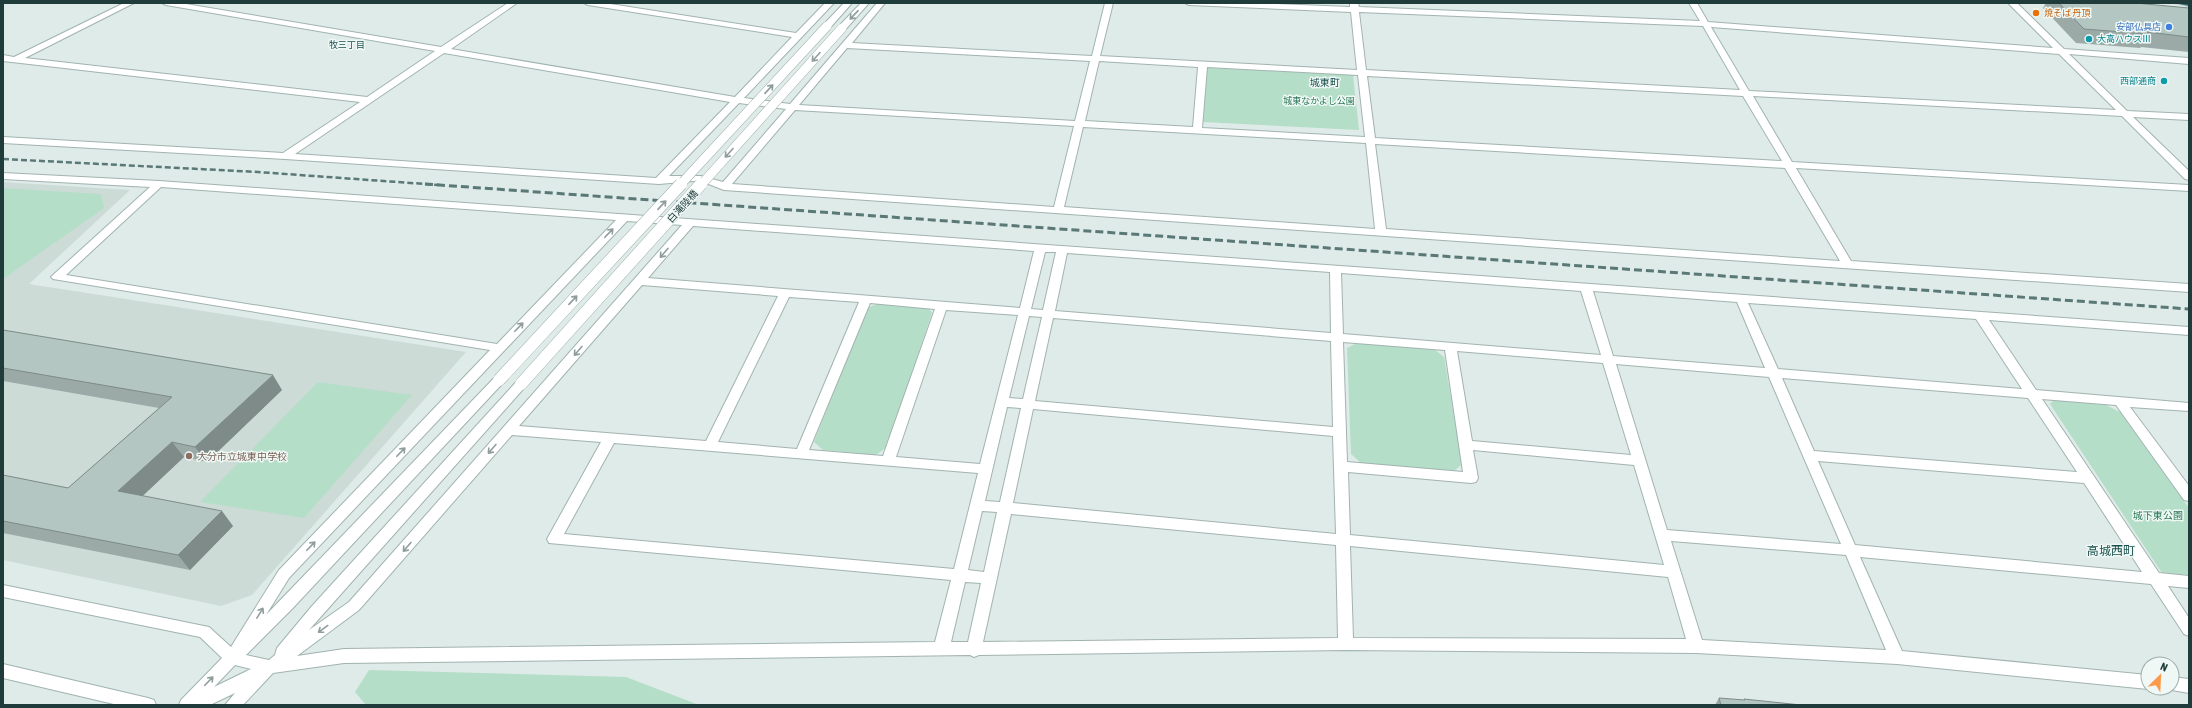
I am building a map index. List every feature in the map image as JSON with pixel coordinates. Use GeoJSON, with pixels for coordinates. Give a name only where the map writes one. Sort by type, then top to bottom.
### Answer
{"type":"FeatureCollection","features":[{"type":"Feature","properties":{"kind":"highway"},"geometry":{"type":"LineString","coordinates":[[2178,3],[2189,4]]}},
{"type":"Feature","properties":{"kind":"highway"},"geometry":{"type":"LineString","coordinates":[[2168,8],[2189,10]]}},
{"type":"Feature","properties":{"kind":"street"},"geometry":{"type":"LineString","coordinates":[[3,65],[130,3]]}},
{"type":"Feature","properties":{"kind":"street"},"geometry":{"type":"LineString","coordinates":[[166,3],[441,51],[737,100],[792,107],[2189,188]]}},
{"type":"Feature","properties":{"kind":"street"},"geometry":{"type":"LineString","coordinates":[[285,156],[513,3]]}},
{"type":"Feature","properties":{"kind":"street"},"geometry":{"type":"LineString","coordinates":[[588,3],[799,36]]}},
{"type":"Feature","properties":{"kind":"street"},"geometry":{"type":"LineString","coordinates":[[660,181],[830,3]]}},
{"type":"Feature","properties":{"kind":"street"},"geometry":{"type":"LineString","coordinates":[[187,705],[232,658],[287,605],[499,380],[848,3]]}},
{"type":"Feature","properties":{"kind":"street","name":"白滝陸橋"},"geometry":{"type":"LineString","coordinates":[[270,666],[317,610],[865,3]]}},
{"type":"Feature","properties":{"kind":"street"},"geometry":{"type":"LineString","coordinates":[[724,187],[881,3]]}},
{"type":"Feature","properties":{"kind":"street"},"geometry":{"type":"LineString","coordinates":[[1058,210],[1109,3]]}},
{"type":"Feature","properties":{"kind":"street"},"geometry":{"type":"LineString","coordinates":[[1189,3],[1354,6],[1705,24],[2189,61]]}},
{"type":"Feature","properties":{"kind":"street"},"geometry":{"type":"LineString","coordinates":[[1693,3],[1848,265]]}},
{"type":"Feature","properties":{"kind":"street"},"geometry":{"type":"LineString","coordinates":[[2012,3],[2189,177]]}},
{"type":"Feature","properties":{"kind":"street"},"geometry":{"type":"LineString","coordinates":[[1354,6],[1381,233]]}},
{"type":"Feature","properties":{"kind":"street"},"geometry":{"type":"LineString","coordinates":[[845,45],[2189,117]]}},
{"type":"Feature","properties":{"kind":"street"},"geometry":{"type":"LineString","coordinates":[[3,58],[368,100]]}},
{"type":"Feature","properties":{"kind":"street"},"geometry":{"type":"LineString","coordinates":[[1197,131],[1203,64]]}},
{"type":"Feature","properties":{"kind":"street"},"geometry":{"type":"LineString","coordinates":[[3,140],[285,156],[660,181],[677,177],[713,180],[724,187],[2189,288]]}},
{"type":"Feature","properties":{"kind":"street"},"geometry":{"type":"LineString","coordinates":[[3,176],[159,184],[689,224],[2189,331]]}},
{"type":"Feature","properties":{"kind":"street"},"geometry":{"type":"LineString","coordinates":[[159,184],[57,277],[500,348]]}},
{"type":"Feature","properties":{"kind":"street"},"geometry":{"type":"LineString","coordinates":[[232,658],[284,574],[623,218]]}},
{"type":"Feature","properties":{"kind":"street"},"geometry":{"type":"LineString","coordinates":[[194,705],[270,666],[354,606],[689,224]]}},
{"type":"Feature","properties":{"kind":"street"},"geometry":{"type":"LineString","coordinates":[[941,650],[1040,249]]}},
{"type":"Feature","properties":{"kind":"street"},"geometry":{"type":"LineString","coordinates":[[974,650],[1062,251]]}},
{"type":"Feature","properties":{"kind":"street"},"geometry":{"type":"LineString","coordinates":[[1335,270],[1346,644]]}},
{"type":"Feature","properties":{"kind":"street"},"geometry":{"type":"LineString","coordinates":[[640,281],[2189,407]]}},
{"type":"Feature","properties":{"kind":"street"},"geometry":{"type":"LineString","coordinates":[[1586,288],[1696,646]]}},
{"type":"Feature","properties":{"kind":"street"},"geometry":{"type":"LineString","coordinates":[[710,446],[785,293]]}},
{"type":"Feature","properties":{"kind":"street"},"geometry":{"type":"LineString","coordinates":[[801,454],[866,299]]}},
{"type":"Feature","properties":{"kind":"street"},"geometry":{"type":"LineString","coordinates":[[1741,299],[1897,657]]}},
{"type":"Feature","properties":{"kind":"street"},"geometry":{"type":"LineString","coordinates":[[888,461],[942,305]]}},
{"type":"Feature","properties":{"kind":"street"},"geometry":{"type":"LineString","coordinates":[[1980,316],[2189,630]]}},
{"type":"Feature","properties":{"kind":"street"},"geometry":{"type":"LineString","coordinates":[[1341,466],[1471,478],[1450,347]]}},
{"type":"Feature","properties":{"kind":"street"},"geometry":{"type":"LineString","coordinates":[[2119,401],[2189,496]]}},
{"type":"Feature","properties":{"kind":"street"},"geometry":{"type":"LineString","coordinates":[[1002,402],[1340,432]]}},
{"type":"Feature","properties":{"kind":"street"},"geometry":{"type":"LineString","coordinates":[[509,430],[986,469]]}},
{"type":"Feature","properties":{"kind":"street"},"geometry":{"type":"LineString","coordinates":[[610,438],[554,539],[990,578]]}},
{"type":"Feature","properties":{"kind":"street"},"geometry":{"type":"LineString","coordinates":[[1466,445],[1639,461]]}},
{"type":"Feature","properties":{"kind":"street"},"geometry":{"type":"LineString","coordinates":[[1809,455],[2088,478]]}},
{"type":"Feature","properties":{"kind":"street"},"geometry":{"type":"LineString","coordinates":[[977,505],[1674,572]]}},
{"type":"Feature","properties":{"kind":"street"},"geometry":{"type":"LineString","coordinates":[[1662,534],[2189,582]]}},
{"type":"Feature","properties":{"kind":"street"},"geometry":{"type":"LineString","coordinates":[[3,591],[204,632],[232,658],[270,666],[344,656],[974,650],[1346,644],[1696,646],[1897,657],[2140,681]]}},
{"type":"Feature","properties":{"kind":"street"},"geometry":{"type":"LineString","coordinates":[[233,705],[270,666]]}},
{"type":"Feature","properties":{"kind":"street"},"geometry":{"type":"LineString","coordinates":[[3,671],[148,705]]}},
{"type":"Feature","properties":{"kind":"shaded area","name":"大分市立城東中学校"},"geometry":{"type":"Polygon","coordinates":[[[3,182],[130,190],[29,284],[466,352],[252,595],[221,606],[3,560],[3,182]]]}},
{"type":"Feature","properties":{"kind":"green space","name":"城東なかよし公園"},"geometry":{"type":"Polygon","coordinates":[[[1207,68],[1353,75],[1359,130],[1203,122],[1207,68]]]}},
{"type":"Feature","properties":{"kind":"green space"},"geometry":{"type":"Polygon","coordinates":[[[3,188],[101,194],[104,208],[3,279],[3,188]]]}},
{"type":"Feature","properties":{"kind":"green space"},"geometry":{"type":"Polygon","coordinates":[[[877,304],[928,307],[932,313],[887,447],[876,455],[823,450],[814,442],[867,308],[877,304]]]}},
{"type":"Feature","properties":{"kind":"green space"},"geometry":{"type":"Polygon","coordinates":[[[1357,343],[1435,350],[1444,357],[1462,464],[1454,471],[1361,463],[1351,454],[1347,348],[1357,343]]]}},
{"type":"Feature","properties":{"kind":"green space"},"geometry":{"type":"Polygon","coordinates":[[[318,382],[412,395],[304,518],[200,502],[318,382]]]}},
{"type":"Feature","properties":{"kind":"green space","name":"城下東公園"},"geometry":{"type":"Polygon","coordinates":[[[2054,400],[2106,405],[2120,412],[2189,508],[2189,575],[2162,573],[2050,404],[2054,400]]]}},
{"type":"Feature","properties":{"kind":"green space"},"geometry":{"type":"Polygon","coordinates":[[[369,670],[626,677],[699,705],[366,705],[355,692],[369,670]]]}},
{"type":"Feature","properties":{"kind":"building"},"geometry":{"type":"Polygon","coordinates":[[[2059,3],[2135,3],[2189,8],[2189,37],[2147,32],[2149,34],[2084,29],[2059,3]]]}},
{"type":"Feature","properties":{"kind":"building"},"geometry":{"type":"Polygon","coordinates":[[[3,330],[273,375],[195,447],[172,442],[118,491],[222,511],[178,555],[3,521],[3,475],[68,488],[172,397],[3,368],[3,330]]]}},
{"type":"Feature","properties":{"kind":"building"},"geometry":{"type":"Polygon","coordinates":[[[1719,698],[1745,700],[1744,699],[1801,705],[1721,705],[1719,698]]]}},
{"type":"Feature","properties":{"kind":"railway"},"geometry":{"type":"LineString","coordinates":[[3,159],[258,172],[431,184]]}},
{"type":"Feature","properties":{"kind":"railway"},"geometry":{"type":"LineString","coordinates":[[425,184],[431,184]]}},
{"type":"Feature","properties":{"kind":"railway"},"geometry":{"type":"LineString","coordinates":[[431,184],[2189,309]]}},
{"type":"Feature","properties":{"kind":"railway"},"geometry":{"type":"LineString","coordinates":[[431,184],[439,185]]}},
{"type":"Feature","properties":{"kind":"place","name":"焼そば 丹頂"},"geometry":{"type":"Point","coordinates":[2036,13]}},
{"type":"Feature","properties":{"kind":"place","name":"安部仏具店"},"geometry":{"type":"Point","coordinates":[2169,27]}},
{"type":"Feature","properties":{"kind":"place","name":"大高ハウスⅢ"},"geometry":{"type":"Point","coordinates":[2089,39]}},
{"type":"Feature","properties":{"kind":"place","name":"西部通商"},"geometry":{"type":"Point","coordinates":[2164,81]}},
{"type":"Feature","properties":{"kind":"place","name":"大分市立城東中学校"},"geometry":{"type":"Point","coordinates":[189,456]}},
{"type":"Feature","properties":{"kind":"district","name":"牧三丁目"},"geometry":{"type":"Point","coordinates":[347,45]}},
{"type":"Feature","properties":{"kind":"district","name":"城東町"},"geometry":{"type":"Point","coordinates":[1325,82]}},
{"type":"Feature","properties":{"kind":"district","name":"高城西町"},"geometry":{"type":"Point","coordinates":[2111,551]}}]}
